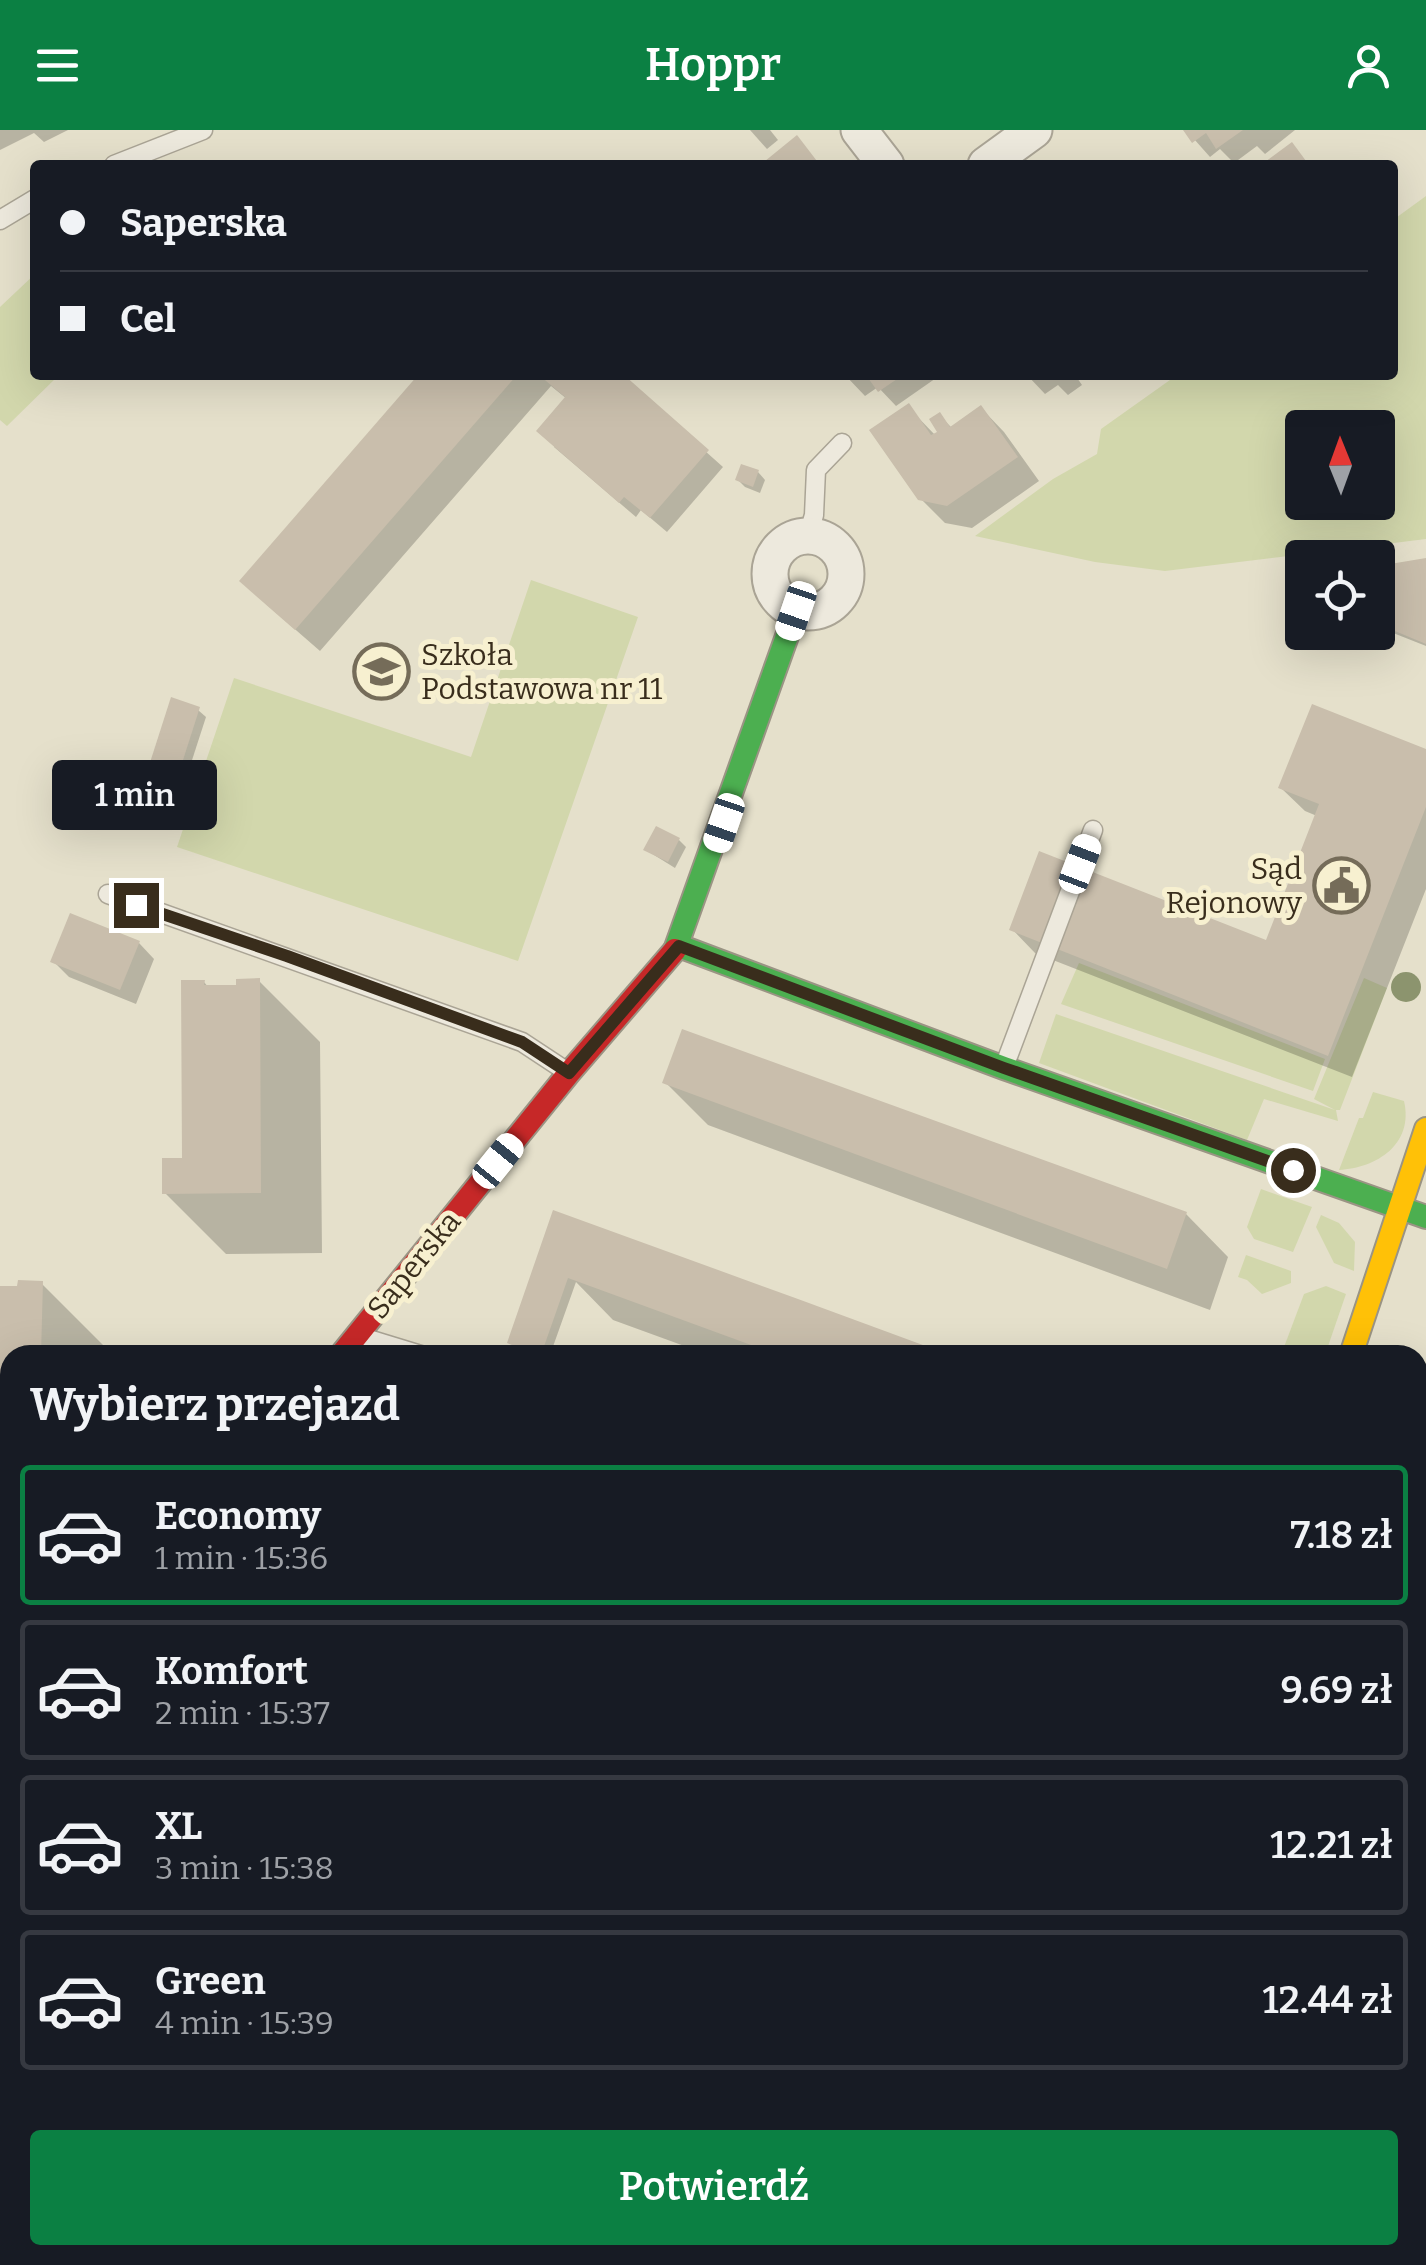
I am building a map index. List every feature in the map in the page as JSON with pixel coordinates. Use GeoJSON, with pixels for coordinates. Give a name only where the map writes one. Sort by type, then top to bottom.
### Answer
{"type":"FeatureCollection","features":[{"type":"Feature","properties":{"kind":"street"},"geometry":{"type":"LineString","coordinates":[[859,130],[882,160]]}},
{"type":"Feature","properties":{"kind":"street"},"geometry":{"type":"LineString","coordinates":[[993,160],[1034,130]]}},
{"type":"Feature","properties":{"kind":"street"},"geometry":{"type":"LineString","coordinates":[[822,538],[844,559],[844,588],[824,610],[796,611],[773,590],[772,560],[793,539],[822,538]]}},
{"type":"Feature","properties":{"kind":"street","name":"Saperska"},"geometry":{"type":"LineString","coordinates":[[349,1345],[569,1073],[679,946],[796,611]]}},
{"type":"Feature","properties":{"kind":"street"},"geometry":{"type":"LineString","coordinates":[[679,946],[1004,1068],[1426,1217]]}},
{"type":"Feature","properties":{"kind":"street"},"geometry":{"type":"LineString","coordinates":[[1354,1345],[1426,1128]]}},
{"type":"Feature","properties":{"kind":"lane"},"geometry":{"type":"LineString","coordinates":[[127,160],[202,130]]}},
{"type":"Feature","properties":{"kind":"lane"},"geometry":{"type":"LineString","coordinates":[[0,220],[30,202]]}},
{"type":"Feature","properties":{"kind":"lane"},"geometry":{"type":"LineString","coordinates":[[808,536],[814,515],[816,470],[842,443]]}},
{"type":"Feature","properties":{"kind":"lane"},"geometry":{"type":"LineString","coordinates":[[1004,1068],[1094,830]]}},
{"type":"Feature","properties":{"kind":"lane"},"geometry":{"type":"LineString","coordinates":[[108,894],[522,1042],[569,1073]]}},
{"type":"Feature","properties":{"kind":"lane"},"geometry":{"type":"LineString","coordinates":[[357,1336],[388,1345]]}},
{"type":"Feature","properties":{"kind":"green space"},"geometry":{"type":"Polygon","coordinates":[[[1426,196],[1426,539],[1395,543],[1285,540],[1285,556],[1165,571],[1095,562],[975,536],[1053,479],[1097,454],[1101,429],[1170,380],[1398,380],[1398,216],[1426,196]]]}},
{"type":"Feature","properties":{"kind":"green space"},"geometry":{"type":"Polygon","coordinates":[[[30,279],[30,380],[54,380],[7,426],[0,420],[0,307],[30,279]]]}},
{"type":"Feature","properties":{"kind":"green space"},"geometry":{"type":"Polygon","coordinates":[[[531,580],[638,617],[518,961],[177,847],[234,678],[471,757],[531,580]]]}},
{"type":"Feature","properties":{"kind":"green space"},"geometry":{"type":"Polygon","coordinates":[[[1079,963],[1325,1059],[1313,1091],[1061,1004],[1079,963]]]}},
{"type":"Feature","properties":{"kind":"green space"},"geometry":{"type":"Polygon","coordinates":[[[1364,978],[1387,988],[1340,1110],[1336,1110],[1338,1121],[1264,1099],[1247,1140],[1039,1063],[1056,1014],[1335,1110],[1314,1099],[1364,978]]]}},
{"type":"Feature","properties":{"kind":"green space"},"geometry":{"type":"Polygon","coordinates":[[[1373,1092],[1404,1101],[1403,1130],[1390,1151],[1379,1159],[1339,1170],[1359,1118],[1363,1118],[1373,1092]]]}},
{"type":"Feature","properties":{"kind":"green space"},"geometry":{"type":"Polygon","coordinates":[[[1261,1189],[1312,1207],[1293,1252],[1254,1239],[1247,1227],[1261,1189]]]}},
{"type":"Feature","properties":{"kind":"green space"},"geometry":{"type":"Polygon","coordinates":[[[1321,1215],[1339,1223],[1355,1242],[1354,1271],[1334,1263],[1316,1227],[1321,1215]]]}},
{"type":"Feature","properties":{"kind":"green space"},"geometry":{"type":"Polygon","coordinates":[[[1246,1255],[1291,1271],[1291,1283],[1262,1294],[1238,1277],[1246,1255]]]}},
{"type":"Feature","properties":{"kind":"green space"},"geometry":{"type":"Polygon","coordinates":[[[1326,1286],[1346,1294],[1328,1345],[1285,1345],[1304,1294],[1326,1286]]]}},
{"type":"Feature","properties":{"kind":"building"},"geometry":{"type":"Polygon","coordinates":[[[1183,130],[1243,130],[1216,149],[1206,133],[1192,143],[1183,130]]]}},
{"type":"Feature","properties":{"kind":"building"},"geometry":{"type":"Polygon","coordinates":[[[797,135],[816,160],[766,160],[797,135]]]}},
{"type":"Feature","properties":{"kind":"building"},"geometry":{"type":"Polygon","coordinates":[[[1292,142],[1305,160],[1268,160],[1292,142]]]}},
{"type":"Feature","properties":{"kind":"building"},"geometry":{"type":"Polygon","coordinates":[[[414,380],[513,380],[295,630],[239,581],[414,380]]]}},
{"type":"Feature","properties":{"kind":"building"},"geometry":{"type":"Polygon","coordinates":[[[545,380],[630,380],[709,450],[650,518],[624,497],[619,503],[536,431],[565,397],[545,380]]]}},
{"type":"Feature","properties":{"kind":"building"},"geometry":{"type":"Polygon","coordinates":[[[870,380],[896,380],[878,392],[870,380]]]}},
{"type":"Feature","properties":{"kind":"building"},"geometry":{"type":"Polygon","coordinates":[[[909,403],[931,435],[937,432],[929,419],[940,412],[950,427],[981,405],[1018,457],[947,506],[918,500],[869,430],[909,403]]]}},
{"type":"Feature","properties":{"kind":"building"},"geometry":{"type":"Polygon","coordinates":[[[741,464],[759,470],[753,487],[735,480],[741,464]]]}},
{"type":"Feature","properties":{"kind":"building"},"geometry":{"type":"Polygon","coordinates":[[[1426,558],[1426,644],[1395,631],[1395,563],[1426,558]]]}},
{"type":"Feature","properties":{"kind":"building"},"geometry":{"type":"Polygon","coordinates":[[[171,697],[200,707],[175,785],[146,775],[171,697]]]}},
{"type":"Feature","properties":{"kind":"building","name":"Sąd Rejonowy"},"geometry":{"type":"Polygon","coordinates":[[[1312,704],[1426,749],[1426,807],[1328,1056],[1009,930],[1039,851],[1266,940],[1319,804],[1278,788],[1312,704]]]}},
{"type":"Feature","properties":{"kind":"building"},"geometry":{"type":"Polygon","coordinates":[[[656,826],[680,838],[668,862],[643,850],[656,826]]]}},
{"type":"Feature","properties":{"kind":"building"},"geometry":{"type":"Polygon","coordinates":[[[70,913],[140,941],[120,990],[50,962],[70,913]]]}},
{"type":"Feature","properties":{"kind":"building"},"geometry":{"type":"Polygon","coordinates":[[[260,978],[261,1193],[162,1194],[162,1158],[182,1158],[181,980],[236,985],[236,979],[260,978]]]}},
{"type":"Feature","properties":{"kind":"building"},"geometry":{"type":"Polygon","coordinates":[[[682,1029],[1187,1212],[1167,1269],[662,1083],[682,1029]]]}},
{"type":"Feature","properties":{"kind":"building"},"geometry":{"type":"Polygon","coordinates":[[[553,1210],[923,1345],[751,1345],[568,1278],[545,1345],[507,1343],[553,1210]]]}},
{"type":"Feature","properties":{"kind":"building"},"geometry":{"type":"Polygon","coordinates":[[[18,1280],[43,1281],[41,1345],[0,1345],[0,1286],[17,1286],[18,1280]]]}},
{"type":"Feature","properties":{"kind":"traffic: fast"},"geometry":{"type":"LineString","coordinates":[[675,950],[796,611]]}},
{"type":"Feature","properties":{"kind":"traffic: fast"},"geometry":{"type":"LineString","coordinates":[[679,946],[1004,1068],[1426,1217]]}},
{"type":"Feature","properties":{"kind":"traffic: slow"},"geometry":{"type":"LineString","coordinates":[[1354,1345],[1426,1129]]}},
{"type":"Feature","properties":{"kind":"traffic: jam"},"geometry":{"type":"LineString","coordinates":[[349,1345],[569,1073],[675,950]]}},
{"type":"Feature","properties":{"kind":"place","name":"Szkoła Podstawowa nr 11"},"geometry":{"type":"Point","coordinates":[382,672]}},
{"type":"Feature","properties":{"kind":"place","name":"Sąd Rejonowy"},"geometry":{"type":"Point","coordinates":[1341,886]}},
{"type":"Feature","properties":{"kind":"route"},"geometry":{"type":"LineString","coordinates":[[136,905],[522,1042],[569,1073],[679,946],[1004,1068],[1293,1170]]}}]}
